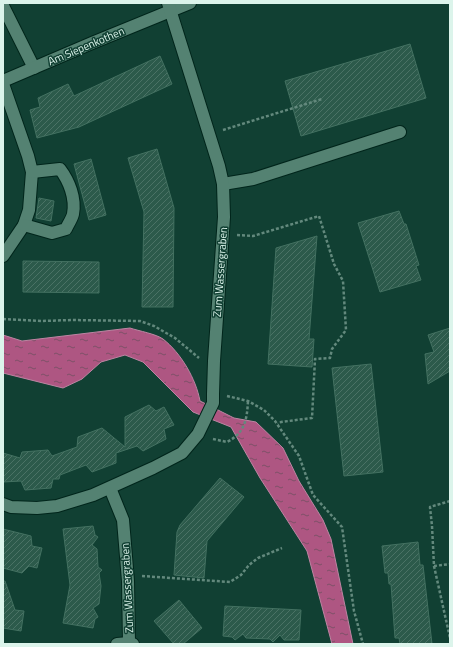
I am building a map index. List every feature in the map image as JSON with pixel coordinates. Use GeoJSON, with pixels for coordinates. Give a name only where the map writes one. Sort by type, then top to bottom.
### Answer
{"type":"FeatureCollection","features":[{"type":"Feature","properties":{"kind":"street","name":"Am Siepenkothen"},"geometry":{"type":"LineString","coordinates":[[3,256],[24,225],[29,210],[32,172],[3,83],[169,7],[190,3]]}},
{"type":"Feature","properties":{"kind":"street"},"geometry":{"type":"LineString","coordinates":[[3,6],[34,68]]}},
{"type":"Feature","properties":{"kind":"street","name":"Zum Wassergraben"},"geometry":{"type":"LineString","coordinates":[[3,504],[11,507],[38,508],[57,506],[94,496],[153,468],[182,453],[201,429],[213,398],[214,361],[224,217],[223,184],[169,7]]}},
{"type":"Feature","properties":{"kind":"street"},"geometry":{"type":"LineString","coordinates":[[223,184],[253,179],[400,132]]}},
{"type":"Feature","properties":{"kind":"street"},"geometry":{"type":"LineString","coordinates":[[24,225],[52,233],[66,229],[73,215],[73,198],[68,180],[60,168],[32,172]]}},
{"type":"Feature","properties":{"kind":"street","name":"Zum Wassergraben"},"geometry":{"type":"LineString","coordinates":[[110,488],[123,520],[131,643]]}},
{"type":"Feature","properties":{"kind":"street"},"geometry":{"type":"LineString","coordinates":[[117,644],[131,643]]}},
{"type":"Feature","properties":{"kind":"path"},"geometry":{"type":"LineString","coordinates":[[208,134],[322,100]]}},
{"type":"Feature","properties":{"kind":"path"},"geometry":{"type":"LineString","coordinates":[[222,234],[253,236],[319,216],[334,264],[342,281],[346,330],[332,350],[330,358],[315,359],[312,418],[281,422],[278,424]]}},
{"type":"Feature","properties":{"kind":"path"},"geometry":{"type":"LineString","coordinates":[[3,319],[42,321],[140,320],[175,338],[198,358],[214,361]]}},
{"type":"Feature","properties":{"kind":"path"},"geometry":{"type":"LineString","coordinates":[[213,398],[232,396],[248,401],[264,410],[278,424],[299,456],[313,495],[342,527],[354,611],[363,644]]}},
{"type":"Feature","properties":{"kind":"path"},"geometry":{"type":"LineString","coordinates":[[201,429],[219,441],[227,442],[235,438],[244,424],[248,401]]}},
{"type":"Feature","properties":{"kind":"path"},"geometry":{"type":"LineString","coordinates":[[450,501],[430,507],[434,566],[450,638]]}},
{"type":"Feature","properties":{"kind":"path"},"geometry":{"type":"LineString","coordinates":[[127,575],[230,582],[241,575],[249,565],[258,558],[282,548]]}},
{"type":"Feature","properties":{"kind":"path"},"geometry":{"type":"LineString","coordinates":[[434,566],[450,564]]}},
{"type":"Feature","properties":{"kind":"water"},"geometry":{"type":"Polygon","coordinates":[[[130,328],[156,336],[163,339],[170,345],[187,367],[195,384],[200,401],[234,418],[256,422],[283,448],[299,481],[323,520],[331,539],[353,644],[332,644],[307,551],[260,478],[231,427],[193,412],[143,362],[125,355],[101,362],[82,379],[63,388],[3,373],[3,335],[22,341],[130,328]]]}},
{"type":"Feature","properties":{"kind":"building"},"geometry":{"type":"Polygon","coordinates":[[[410,44],[426,98],[301,136],[285,81],[410,44]]]}},
{"type":"Feature","properties":{"kind":"building"},"geometry":{"type":"Polygon","coordinates":[[[160,56],[172,84],[79,127],[37,138],[30,110],[40,107],[38,98],[68,84],[74,96],[160,56]]]}},
{"type":"Feature","properties":{"kind":"building"},"geometry":{"type":"Polygon","coordinates":[[[157,149],[174,208],[173,307],[142,307],[144,212],[128,158],[157,149]]]}},
{"type":"Feature","properties":{"kind":"building"},"geometry":{"type":"Polygon","coordinates":[[[91,159],[106,215],[89,220],[74,164],[91,159]]]}},
{"type":"Feature","properties":{"kind":"building"},"geometry":{"type":"Polygon","coordinates":[[[39,198],[54,201],[51,221],[36,218],[39,198]]]}},
{"type":"Feature","properties":{"kind":"building"},"geometry":{"type":"Polygon","coordinates":[[[399,211],[404,224],[406,224],[419,265],[416,266],[421,280],[380,292],[358,223],[399,211]]]}},
{"type":"Feature","properties":{"kind":"building"},"geometry":{"type":"Polygon","coordinates":[[[317,236],[309,339],[314,339],[312,367],[268,364],[276,248],[317,236]]]}},
{"type":"Feature","properties":{"kind":"building"},"geometry":{"type":"Polygon","coordinates":[[[23,261],[99,262],[99,293],[23,292],[23,261]]]}},
{"type":"Feature","properties":{"kind":"building"},"geometry":{"type":"Polygon","coordinates":[[[450,328],[450,371],[428,384],[425,354],[434,352],[428,335],[450,328]]]}},
{"type":"Feature","properties":{"kind":"building"},"geometry":{"type":"Polygon","coordinates":[[[371,364],[383,472],[344,476],[332,368],[371,364]]]}},
{"type":"Feature","properties":{"kind":"building"},"geometry":{"type":"Polygon","coordinates":[[[149,405],[156,411],[164,407],[174,425],[164,429],[166,439],[143,451],[137,446],[116,453],[116,463],[92,472],[86,465],[60,475],[59,479],[53,479],[51,488],[25,490],[21,481],[3,482],[3,453],[20,458],[22,452],[48,450],[52,456],[77,447],[78,437],[102,428],[125,447],[125,417],[149,405]]]}},
{"type":"Feature","properties":{"kind":"building"},"geometry":{"type":"Polygon","coordinates":[[[220,478],[244,497],[207,541],[204,578],[174,575],[177,532],[180,525],[220,478]]]}},
{"type":"Feature","properties":{"kind":"building"},"geometry":{"type":"Polygon","coordinates":[[[93,526],[95,535],[98,537],[92,545],[97,549],[98,567],[102,570],[99,573],[101,586],[99,604],[93,608],[98,617],[95,619],[93,628],[63,623],[70,585],[63,529],[93,526]]]}},
{"type":"Feature","properties":{"kind":"building"},"geometry":{"type":"Polygon","coordinates":[[[3,529],[31,536],[32,546],[42,548],[37,568],[29,566],[22,573],[3,568],[3,529]]]}},
{"type":"Feature","properties":{"kind":"building"},"geometry":{"type":"Polygon","coordinates":[[[418,542],[420,565],[423,565],[432,644],[400,644],[399,638],[395,638],[391,584],[389,584],[388,573],[385,573],[382,546],[418,542]]]}},
{"type":"Feature","properties":{"kind":"building"},"geometry":{"type":"Polygon","coordinates":[[[3,581],[5,581],[15,610],[24,611],[21,631],[3,628],[3,581]]]}},
{"type":"Feature","properties":{"kind":"building"},"geometry":{"type":"Polygon","coordinates":[[[179,600],[202,628],[183,644],[174,644],[154,621],[179,600]]]}},
{"type":"Feature","properties":{"kind":"building"},"geometry":{"type":"Polygon","coordinates":[[[225,606],[301,610],[299,640],[284,640],[280,635],[273,642],[270,639],[246,638],[243,634],[235,640],[232,637],[223,636],[225,606]]]}}]}
